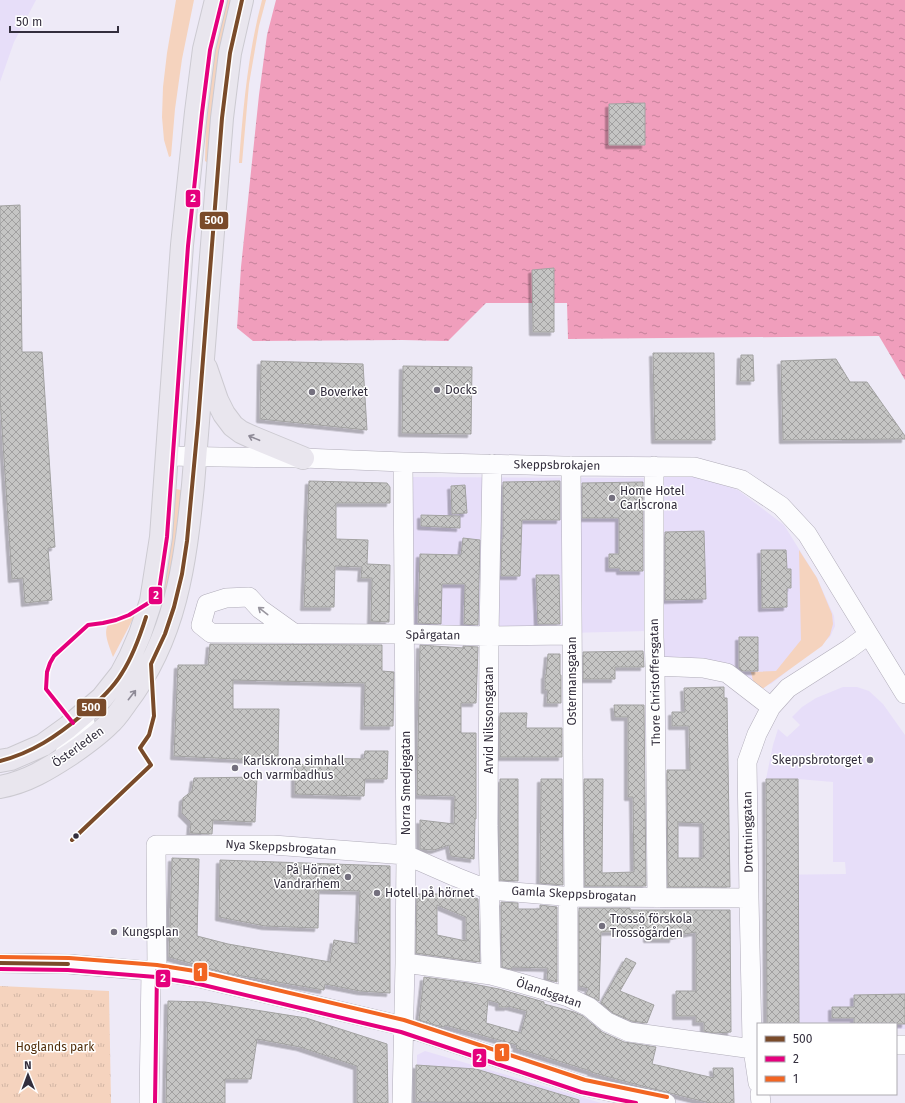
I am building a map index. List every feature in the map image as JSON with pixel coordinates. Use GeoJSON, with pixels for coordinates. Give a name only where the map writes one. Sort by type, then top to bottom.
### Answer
{"type":"FeatureCollection","features":[{"type":"Feature","properties":{"kind":"main road","name":"Österleden"},"geometry":{"type":"LineString","coordinates":[[0,787],[11,785],[32,777],[55,764],[121,674],[140,634],[151,601],[161,537],[182,245],[196,112],[204,49],[216,0]]}},
{"type":"Feature","properties":{"kind":"main road","name":"Österleden"},"geometry":{"type":"LineString","coordinates":[[0,761],[11,759],[82,728],[110,723],[137,689],[151,664],[165,634],[174,607],[188,541],[196,457],[222,118],[230,54],[242,0]]}},
{"type":"Feature","properties":{"kind":"main road"},"geometry":{"type":"LineString","coordinates":[[203,360],[217,400],[224,414],[233,426],[246,435],[304,458]]}},
{"type":"Feature","properties":{"kind":"street","name":"Skeppsbrokajen"},"geometry":{"type":"LineString","coordinates":[[168,456],[304,458],[571,466],[694,467],[742,480],[781,506],[807,534],[905,694]]}},
{"type":"Feature","properties":{"kind":"street","name":"Norra Smedjegatan"},"geometry":{"type":"LineString","coordinates":[[402,1103],[406,855],[404,462]]}},
{"type":"Feature","properties":{"kind":"street","name":"Arvid Nilssonsgatan"},"geometry":{"type":"LineString","coordinates":[[491,975],[488,826],[492,464]]}},
{"type":"Feature","properties":{"kind":"street","name":"Ostermansgatan"},"geometry":{"type":"LineString","coordinates":[[568,997],[571,897],[571,466]]}},
{"type":"Feature","properties":{"kind":"street","name":"Thore Christoffersgatan"},"geometry":{"type":"LineString","coordinates":[[654,466],[657,898]]}},
{"type":"Feature","properties":{"kind":"street","name":"Spårgatan"},"geometry":{"type":"LineString","coordinates":[[295,634],[489,636],[572,635]]}},
{"type":"Feature","properties":{"kind":"street","name":"Drottninggatan"},"geometry":{"type":"LineString","coordinates":[[757,1072],[749,898],[747,762],[757,734],[771,707],[788,688],[868,635]]}},
{"type":"Feature","properties":{"kind":"street"},"geometry":{"type":"LineString","coordinates":[[655,666],[703,668],[727,673],[771,707]]}},
{"type":"Feature","properties":{"kind":"street","name":"Nya Skeppsbrogatan"},"geometry":{"type":"LineString","coordinates":[[154,971],[156,845],[273,845],[406,855]]}},
{"type":"Feature","properties":{"kind":"street","name":"Gamla Skeppsbrogatan"},"geometry":{"type":"LineString","coordinates":[[406,855],[456,878],[489,890],[571,897],[749,898]]}},
{"type":"Feature","properties":{"kind":"street"},"geometry":{"type":"LineString","coordinates":[[0,963],[68,964],[154,971],[200,978],[403,1026],[583,1086],[666,1103]]}},
{"type":"Feature","properties":{"kind":"street","name":"Ölandsgatan"},"geometry":{"type":"LineString","coordinates":[[405,963],[491,975],[520,982],[568,997],[589,1007],[607,1022],[629,1032],[755,1049]]}},
{"type":"Feature","properties":{"kind":"street"},"geometry":{"type":"LineString","coordinates":[[149,1103],[154,971]]}},
{"type":"Feature","properties":{"kind":"shaded area"},"geometry":{"type":"Polygon","coordinates":[[[0,0],[36,0],[14,42],[0,82],[0,0]]]}},
{"type":"Feature","properties":{"kind":"shaded area"},"geometry":{"type":"Polygon","coordinates":[[[412,477],[646,478],[647,631],[412,637],[412,477]]]}},
{"type":"Feature","properties":{"kind":"shaded area"},"geometry":{"type":"Polygon","coordinates":[[[661,477],[697,477],[738,490],[784,525],[817,578],[834,616],[835,626],[830,637],[771,684],[762,685],[719,664],[663,661],[661,477]]]}},
{"type":"Feature","properties":{"kind":"shaded area"},"geometry":{"type":"Polygon","coordinates":[[[843,687],[857,687],[869,691],[883,704],[905,735],[905,1029],[897,1029],[897,1023],[767,1023],[766,875],[846,874],[845,862],[833,862],[833,782],[798,779],[766,779],[778,729],[787,737],[800,725],[792,717],[802,707],[816,698],[843,687]]]}},
{"type":"Feature","properties":{"kind":"shaded area"},"geometry":{"type":"Polygon","coordinates":[[[425,1051],[601,1103],[417,1103],[417,1055],[425,1051]]]}},
{"type":"Feature","properties":{"kind":"green space"},"geometry":{"type":"Polygon","coordinates":[[[176,0],[194,0],[182,59],[175,109],[171,156],[169,157],[164,140],[162,117],[163,87],[176,0]]]}},
{"type":"Feature","properties":{"kind":"green space"},"geometry":{"type":"Polygon","coordinates":[[[225,0],[233,0],[211,165],[205,161],[210,73],[225,0]]]}},
{"type":"Feature","properties":{"kind":"green space"},"geometry":{"type":"Polygon","coordinates":[[[262,0],[266,0],[259,26],[249,84],[242,163],[239,163],[244,101],[253,40],[262,0]]]}},
{"type":"Feature","properties":{"kind":"green space"},"geometry":{"type":"Polygon","coordinates":[[[176,489],[185,491],[172,585],[145,657],[112,706],[110,704],[174,510],[176,489]]]}},
{"type":"Feature","properties":{"kind":"green space"},"geometry":{"type":"Polygon","coordinates":[[[799,550],[817,578],[832,614],[833,624],[830,635],[822,646],[761,690],[755,690],[751,672],[776,671],[801,640],[799,550]]]}},
{"type":"Feature","properties":{"kind":"green space"},"geometry":{"type":"Polygon","coordinates":[[[135,615],[113,657],[106,634],[107,626],[114,620],[135,615]]]}},
{"type":"Feature","properties":{"kind":"green space","name":"Hoglands park"},"geometry":{"type":"Polygon","coordinates":[[[0,986],[109,991],[111,1103],[0,1103],[0,986]]]}},
{"type":"Feature","properties":{"kind":"water"},"geometry":{"type":"Polygon","coordinates":[[[276,0],[905,0],[905,380],[879,336],[568,339],[567,303],[486,303],[448,341],[253,341],[237,328],[241,267],[259,95],[267,35],[276,0]]]}},
{"type":"Feature","properties":{"kind":"building"},"geometry":{"type":"Polygon","coordinates":[[[645,103],[645,145],[609,145],[609,104],[645,103]]]}},
{"type":"Feature","properties":{"kind":"building"},"geometry":{"type":"Polygon","coordinates":[[[20,205],[22,352],[42,352],[55,547],[48,548],[52,600],[25,603],[23,578],[12,579],[0,398],[0,206],[20,205]]]}},
{"type":"Feature","properties":{"kind":"building"},"geometry":{"type":"Polygon","coordinates":[[[554,268],[554,332],[533,332],[532,270],[554,268]]]}},
{"type":"Feature","properties":{"kind":"building"},"geometry":{"type":"Polygon","coordinates":[[[653,353],[714,353],[715,440],[655,440],[653,353]]]}},
{"type":"Feature","properties":{"kind":"building"},"geometry":{"type":"Polygon","coordinates":[[[741,355],[753,355],[754,381],[740,381],[741,355]]]}},
{"type":"Feature","properties":{"kind":"building"},"geometry":{"type":"Polygon","coordinates":[[[836,359],[850,382],[867,382],[905,436],[905,439],[783,440],[781,361],[836,359]]]}},
{"type":"Feature","properties":{"kind":"building","name":"Boverket"},"geometry":{"type":"Polygon","coordinates":[[[261,361],[363,364],[367,430],[260,419],[261,361]]]}},
{"type":"Feature","properties":{"kind":"building","name":"Docks"},"geometry":{"type":"Polygon","coordinates":[[[403,366],[472,367],[471,434],[402,433],[403,366]]]}},
{"type":"Feature","properties":{"kind":"building"},"geometry":{"type":"Polygon","coordinates":[[[309,481],[387,483],[390,487],[390,503],[336,503],[336,539],[368,540],[367,564],[390,565],[389,622],[371,621],[372,578],[361,578],[362,567],[335,566],[334,607],[304,607],[309,481]]]}},
{"type":"Feature","properties":{"kind":"building"},"geometry":{"type":"Polygon","coordinates":[[[560,481],[560,520],[522,520],[520,576],[501,576],[503,539],[503,482],[560,481]]]}},
{"type":"Feature","properties":{"kind":"building"},"geometry":{"type":"Polygon","coordinates":[[[643,482],[643,571],[620,571],[620,568],[609,568],[609,554],[619,554],[619,518],[582,518],[582,483],[643,482]]]}},
{"type":"Feature","properties":{"kind":"building"},"geometry":{"type":"Polygon","coordinates":[[[465,485],[467,513],[452,514],[451,486],[465,485]]]}},
{"type":"Feature","properties":{"kind":"building"},"geometry":{"type":"Polygon","coordinates":[[[421,515],[460,516],[460,528],[421,526],[421,515]]]}},
{"type":"Feature","properties":{"kind":"building"},"geometry":{"type":"Polygon","coordinates":[[[704,531],[706,599],[665,600],[665,532],[704,531]]]}},
{"type":"Feature","properties":{"kind":"building"},"geometry":{"type":"Polygon","coordinates":[[[463,538],[480,540],[478,625],[464,624],[465,584],[442,584],[441,624],[418,623],[420,554],[461,555],[463,538]]]}},
{"type":"Feature","properties":{"kind":"building"},"geometry":{"type":"Polygon","coordinates":[[[761,550],[786,550],[787,569],[791,569],[791,588],[787,588],[787,607],[762,608],[761,550]]]}},
{"type":"Feature","properties":{"kind":"building"},"geometry":{"type":"Polygon","coordinates":[[[536,575],[559,575],[560,624],[538,624],[536,575]]]}},
{"type":"Feature","properties":{"kind":"building"},"geometry":{"type":"Polygon","coordinates":[[[739,637],[758,637],[758,671],[742,671],[739,668],[739,637]]]}},
{"type":"Feature","properties":{"kind":"building"},"geometry":{"type":"Polygon","coordinates":[[[210,644],[382,645],[382,671],[394,672],[393,726],[364,726],[365,683],[233,680],[233,709],[279,709],[278,757],[257,757],[257,760],[174,756],[178,665],[208,665],[210,644]]]}},
{"type":"Feature","properties":{"kind":"building"},"geometry":{"type":"Polygon","coordinates":[[[420,645],[463,648],[463,646],[478,647],[476,703],[461,703],[461,733],[476,733],[476,819],[474,859],[451,856],[449,845],[434,850],[420,849],[420,820],[454,824],[455,796],[417,795],[420,645]]]}},
{"type":"Feature","properties":{"kind":"building"},"geometry":{"type":"Polygon","coordinates":[[[643,651],[644,667],[615,667],[615,679],[583,679],[583,652],[643,651]]]}},
{"type":"Feature","properties":{"kind":"building"},"geometry":{"type":"Polygon","coordinates":[[[548,654],[560,654],[561,703],[547,703],[548,690],[545,690],[545,675],[548,654]]]}},
{"type":"Feature","properties":{"kind":"building"},"geometry":{"type":"Polygon","coordinates":[[[724,687],[724,698],[727,698],[730,887],[668,887],[667,770],[690,770],[689,726],[672,726],[672,712],[685,712],[684,688],[724,687]],[[678,822],[678,858],[703,858],[703,823],[678,822]]]}},
{"type":"Feature","properties":{"kind":"building"},"geometry":{"type":"Polygon","coordinates":[[[614,705],[644,705],[646,886],[585,886],[584,779],[603,779],[602,873],[634,872],[633,797],[628,797],[628,717],[615,717],[614,705]]]}},
{"type":"Feature","properties":{"kind":"building"},"geometry":{"type":"Polygon","coordinates":[[[500,713],[527,713],[526,728],[562,728],[562,757],[500,757],[500,713]]]}},
{"type":"Feature","properties":{"kind":"building"},"geometry":{"type":"Polygon","coordinates":[[[365,751],[388,751],[387,779],[365,779],[364,796],[295,794],[295,764],[314,765],[314,758],[364,759],[365,751]]]}},
{"type":"Feature","properties":{"kind":"building"},"geometry":{"type":"Polygon","coordinates":[[[257,777],[255,822],[213,820],[212,834],[190,833],[191,822],[182,813],[183,798],[192,791],[194,778],[257,777]]]}},
{"type":"Feature","properties":{"kind":"building"},"geometry":{"type":"Polygon","coordinates":[[[500,779],[518,779],[518,881],[500,880],[500,779]]]}},
{"type":"Feature","properties":{"kind":"building"},"geometry":{"type":"Polygon","coordinates":[[[541,779],[562,779],[563,885],[540,883],[541,779]]]}},
{"type":"Feature","properties":{"kind":"building"},"geometry":{"type":"Polygon","coordinates":[[[766,779],[798,779],[799,1023],[767,1023],[766,779]]]}},
{"type":"Feature","properties":{"kind":"building"},"geometry":{"type":"Polygon","coordinates":[[[172,858],[199,859],[197,936],[228,944],[330,962],[334,940],[358,944],[360,891],[319,890],[318,928],[265,926],[219,917],[220,860],[390,866],[390,993],[360,991],[325,984],[324,990],[225,973],[169,957],[172,858]]]}},
{"type":"Feature","properties":{"kind":"building"},"geometry":{"type":"Polygon","coordinates":[[[447,887],[478,899],[480,962],[416,953],[417,894],[444,894],[447,887]],[[437,905],[437,935],[466,941],[466,917],[437,905]]]}},
{"type":"Feature","properties":{"kind":"building"},"geometry":{"type":"Polygon","coordinates":[[[501,902],[518,903],[518,909],[540,909],[540,905],[557,907],[557,982],[547,979],[548,968],[512,967],[511,969],[502,967],[501,902]]]}},
{"type":"Feature","properties":{"kind":"building"},"geometry":{"type":"Polygon","coordinates":[[[579,908],[630,908],[630,910],[730,910],[731,1032],[714,1033],[704,1031],[704,1022],[696,1022],[696,1016],[676,1016],[676,991],[696,991],[696,932],[673,936],[673,939],[647,939],[647,931],[601,932],[599,1001],[586,994],[589,988],[579,986],[579,908]]]}},
{"type":"Feature","properties":{"kind":"building"},"geometry":{"type":"Polygon","coordinates":[[[626,958],[636,963],[620,991],[654,1005],[647,1023],[632,1021],[613,1013],[601,1003],[626,958]]]}},
{"type":"Feature","properties":{"kind":"building"},"geometry":{"type":"Polygon","coordinates":[[[424,977],[499,989],[574,1012],[583,1016],[602,1032],[624,1042],[656,1047],[652,1064],[714,1078],[713,1068],[733,1068],[734,1103],[710,1103],[646,1087],[591,1072],[516,1048],[517,1045],[445,1025],[444,1027],[419,1020],[424,977]],[[488,1000],[486,1023],[521,1033],[527,1011],[508,1006],[499,1007],[499,1003],[488,1000]]]}},
{"type":"Feature","properties":{"kind":"building"},"geometry":{"type":"Polygon","coordinates":[[[905,994],[905,1024],[854,1023],[854,1018],[832,1018],[832,1007],[854,1007],[854,995],[905,994]]]}},
{"type":"Feature","properties":{"kind":"building"},"geometry":{"type":"Polygon","coordinates":[[[168,1001],[205,1002],[306,1018],[387,1044],[388,1103],[357,1103],[357,1066],[300,1047],[257,1039],[251,1079],[225,1079],[225,1103],[166,1103],[168,1001]]]}},
{"type":"Feature","properties":{"kind":"building"},"geometry":{"type":"Polygon","coordinates":[[[416,1065],[476,1069],[579,1100],[579,1103],[416,1102],[416,1065]]]}},
{"type":"Feature","properties":{"kind":"transit line","name":"500"},"geometry":{"type":"LineString","coordinates":[[72,840],[151,765],[140,748],[149,735],[154,716],[151,664],[165,634],[174,607],[182,574],[187,541],[198,423],[222,118],[230,53],[242,0]]}},
{"type":"Feature","properties":{"kind":"transit line","name":"2"},"geometry":{"type":"LineString","coordinates":[[73,723],[46,689],[47,672],[54,656],[88,625],[116,620],[129,615],[150,602],[159,591],[167,537],[188,246],[202,113],[210,50],[222,1]]}},
{"type":"Feature","properties":{"kind":"transit line","name":"500"},"geometry":{"type":"LineString","coordinates":[[0,761],[12,758],[54,737],[73,723],[104,696],[114,685],[130,660],[146,617]]}},
{"type":"Feature","properties":{"kind":"transit line","name":"1"},"geometry":{"type":"LineString","coordinates":[[0,957],[69,958],[157,965],[201,972],[404,1020],[585,1080],[667,1097]]}},
{"type":"Feature","properties":{"kind":"transit line","name":"500"},"geometry":{"type":"LineString","coordinates":[[0,963],[68,964]]}},
{"type":"Feature","properties":{"kind":"transit line","name":"2"},"geometry":{"type":"LineString","coordinates":[[0,969],[68,970],[156,977],[199,984],[401,1032],[581,1092],[636,1103]]}},
{"type":"Feature","properties":{"kind":"transit line","name":"2"},"geometry":{"type":"LineString","coordinates":[[155,1103],[157,971]]}},
{"type":"Feature","properties":{"kind":"place","name":"Docks"},"geometry":{"type":"Point","coordinates":[437,390]}},
{"type":"Feature","properties":{"kind":"place","name":"Boverket"},"geometry":{"type":"Point","coordinates":[312,392]}},
{"type":"Feature","properties":{"kind":"place","name":"Home Hotel Carlscrona"},"geometry":{"type":"Point","coordinates":[612,498]}},
{"type":"Feature","properties":{"kind":"place","name":"Skeppsbrotorget"},"geometry":{"type":"Point","coordinates":[870,760]}},
{"type":"Feature","properties":{"kind":"place","name":"Karlskrona simhall och varmbadhus"},"geometry":{"type":"Point","coordinates":[235,768]}},
{"type":"Feature","properties":{"kind":"place","name":"På Hörnet Vandrarhem"},"geometry":{"type":"Point","coordinates":[348,877]}},
{"type":"Feature","properties":{"kind":"place","name":"Hotell på hörnet"},"geometry":{"type":"Point","coordinates":[377,893]}},
{"type":"Feature","properties":{"kind":"place","name":"Trossö förskola Trossögården"},"geometry":{"type":"Point","coordinates":[602,926]}},
{"type":"Feature","properties":{"kind":"place","name":"Kungsplan"},"geometry":{"type":"Point","coordinates":[114,932]}}]}
